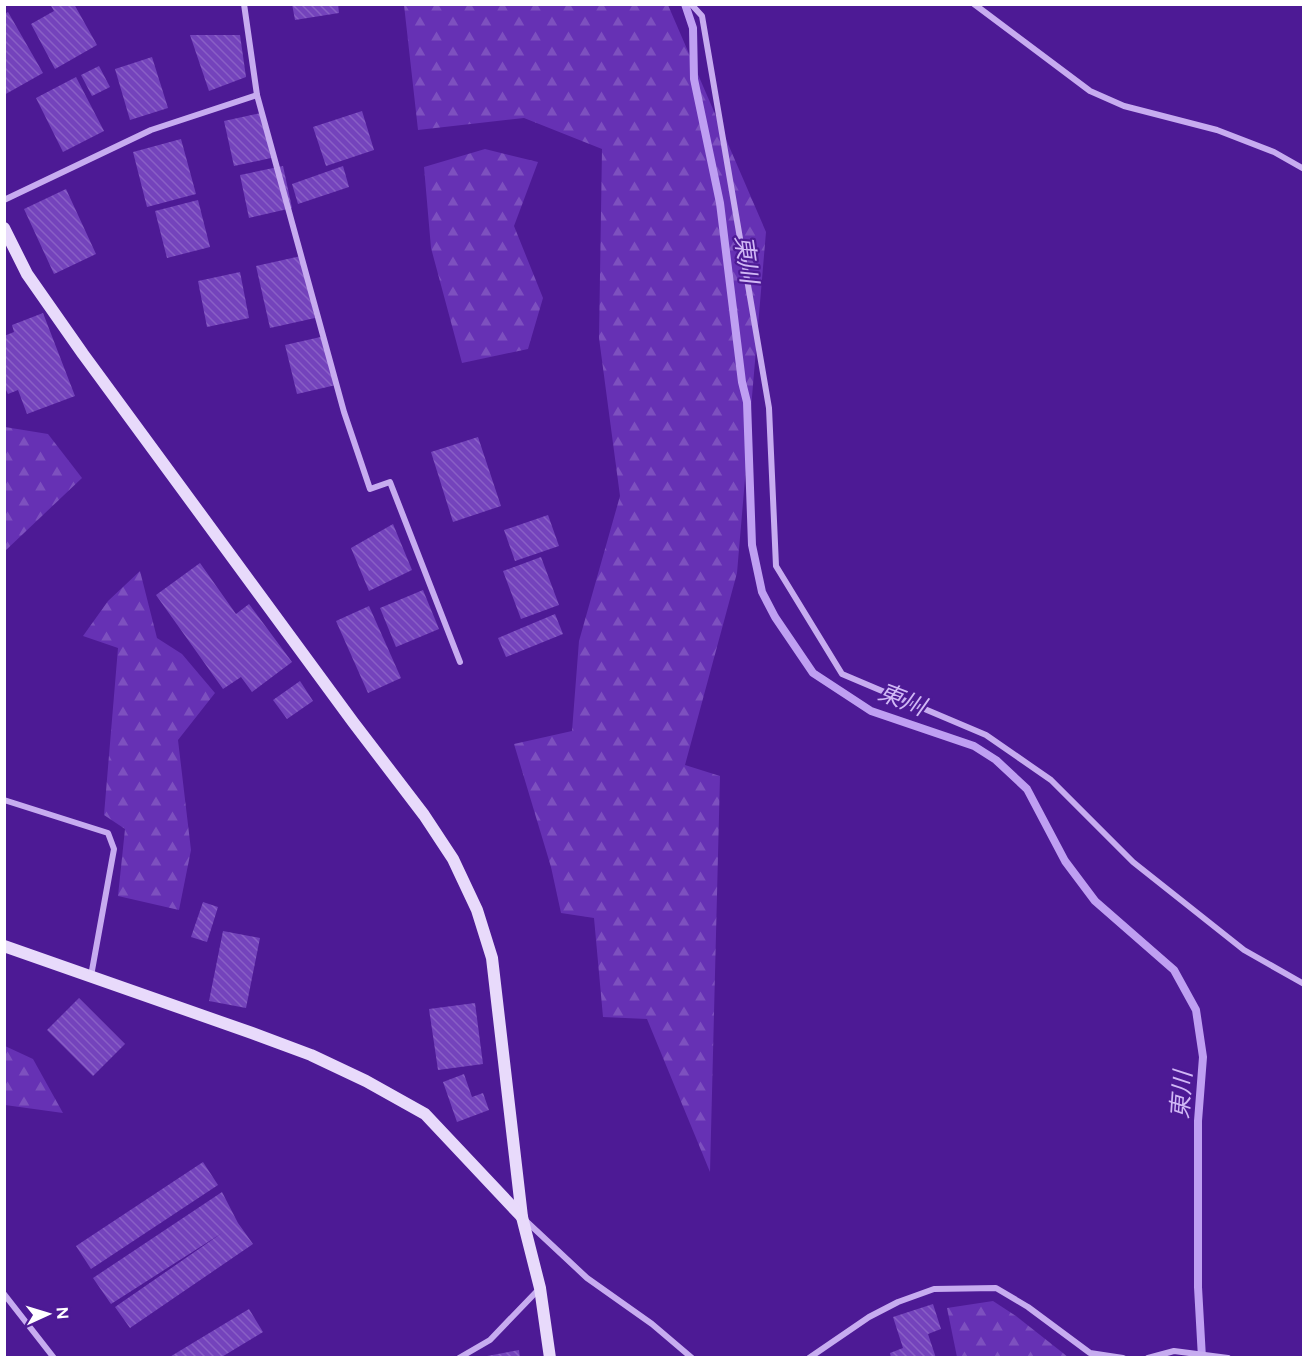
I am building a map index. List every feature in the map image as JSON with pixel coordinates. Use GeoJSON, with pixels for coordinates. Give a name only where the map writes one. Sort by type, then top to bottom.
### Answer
{"type":"FeatureCollection","features":[{"type":"Feature","properties":{"kind":"street"},"geometry":{"type":"LineString","coordinates":[[244,4],[258,94],[344,412],[370,489],[390,482],[460,662]]}},
{"type":"Feature","properties":{"kind":"street"},"geometry":{"type":"LineString","coordinates":[[691,4],[702,16],[769,408],[776,566],[842,674],[986,735],[1051,780],[1133,862],[1244,950],[1304,984]]}},
{"type":"Feature","properties":{"kind":"street"},"geometry":{"type":"LineString","coordinates":[[974,4],[1090,91],[1124,106],[1217,130],[1274,152],[1304,169]]}},
{"type":"Feature","properties":{"kind":"street"},"geometry":{"type":"LineString","coordinates":[[4,200],[151,130],[258,94]]}},
{"type":"Feature","properties":{"kind":"street"},"geometry":{"type":"LineString","coordinates":[[4,228],[27,274],[83,354],[424,815],[453,859],[477,910],[492,958],[522,1217],[540,1288],[550,1358]]}},
{"type":"Feature","properties":{"kind":"street"},"geometry":{"type":"LineString","coordinates":[[4,800],[108,833],[114,849],[91,976]]}},
{"type":"Feature","properties":{"kind":"street"},"geometry":{"type":"LineString","coordinates":[[4,946],[310,1055],[366,1081],[425,1114],[522,1217],[587,1278],[652,1324],[692,1358]]}},
{"type":"Feature","properties":{"kind":"street"},"geometry":{"type":"LineString","coordinates":[[459,1358],[490,1340],[540,1288]]}},
{"type":"Feature","properties":{"kind":"street"},"geometry":{"type":"LineString","coordinates":[[809,1358],[869,1317],[898,1302],[934,1289],[996,1288],[1090,1353],[1123,1358]]}},
{"type":"Feature","properties":{"kind":"street"},"geometry":{"type":"LineString","coordinates":[[4,1294],[54,1358]]}},
{"type":"Feature","properties":{"kind":"street"},"geometry":{"type":"LineString","coordinates":[[1148,1358],[1174,1351],[1228,1358]]}},
{"type":"Feature","properties":{"kind":"green space"},"geometry":{"type":"Polygon","coordinates":[[[404,5],[668,5],[766,232],[737,573],[685,765],[720,776],[710,1172],[647,1019],[603,1017],[594,918],[561,913],[551,867],[514,744],[572,731],[579,641],[620,496],[599,338],[602,149],[524,118],[418,130],[404,5]]]}},
{"type":"Feature","properties":{"kind":"green space"},"geometry":{"type":"Polygon","coordinates":[[[485,149],[538,162],[514,226],[543,298],[528,349],[462,363],[431,248],[424,167],[485,149]]]}},
{"type":"Feature","properties":{"kind":"green space"},"geometry":{"type":"Polygon","coordinates":[[[5,427],[48,434],[82,478],[5,551],[5,427]]]}},
{"type":"Feature","properties":{"kind":"green space"},"geometry":{"type":"Polygon","coordinates":[[[140,571],[157,638],[182,654],[215,693],[178,740],[191,850],[179,910],[118,896],[125,829],[104,815],[118,648],[83,636],[108,601],[140,571]]]}},
{"type":"Feature","properties":{"kind":"green space"},"geometry":{"type":"Polygon","coordinates":[[[5,1046],[33,1059],[63,1113],[5,1105],[5,1046]]]}},
{"type":"Feature","properties":{"kind":"green space"},"geometry":{"type":"Polygon","coordinates":[[[993,1301],[1068,1357],[957,1357],[947,1308],[993,1301]]]}},
{"type":"Feature","properties":{"kind":"building"},"geometry":{"type":"Polygon","coordinates":[[[50,4],[74,4],[97,45],[55,69],[31,24],[54,11],[50,4]]]}},
{"type":"Feature","properties":{"kind":"building"},"geometry":{"type":"Polygon","coordinates":[[[292,4],[338,4],[339,13],[295,20],[292,4]]]}},
{"type":"Feature","properties":{"kind":"building"},"geometry":{"type":"Polygon","coordinates":[[[8,12],[43,73],[4,95],[4,14],[8,12]]]}},
{"type":"Feature","properties":{"kind":"building"},"geometry":{"type":"Polygon","coordinates":[[[190,35],[240,35],[246,77],[209,91],[190,35]]]}},
{"type":"Feature","properties":{"kind":"building"},"geometry":{"type":"Polygon","coordinates":[[[152,57],[168,108],[130,120],[115,69],[152,57]]]}},
{"type":"Feature","properties":{"kind":"building"},"geometry":{"type":"Polygon","coordinates":[[[99,66],[110,87],[92,96],[81,75],[99,66]]]}},
{"type":"Feature","properties":{"kind":"building"},"geometry":{"type":"Polygon","coordinates":[[[76,77],[104,131],[63,152],[36,98],[76,77]]]}},
{"type":"Feature","properties":{"kind":"building"},"geometry":{"type":"Polygon","coordinates":[[[362,111],[374,150],[326,166],[313,127],[362,111]]]}},
{"type":"Feature","properties":{"kind":"building"},"geometry":{"type":"Polygon","coordinates":[[[261,113],[271,158],[234,166],[224,121],[261,113]]]}},
{"type":"Feature","properties":{"kind":"building"},"geometry":{"type":"Polygon","coordinates":[[[181,139],[196,194],[147,207],[133,152],[181,139]]]}},
{"type":"Feature","properties":{"kind":"building"},"geometry":{"type":"Polygon","coordinates":[[[283,166],[292,208],[249,218],[240,175],[283,166]]]}},
{"type":"Feature","properties":{"kind":"building"},"geometry":{"type":"Polygon","coordinates":[[[343,166],[349,187],[298,204],[292,184],[343,166]]]}},
{"type":"Feature","properties":{"kind":"building"},"geometry":{"type":"Polygon","coordinates":[[[66,189],[96,254],[54,274],[24,209],[66,189]]]}},
{"type":"Feature","properties":{"kind":"building"},"geometry":{"type":"Polygon","coordinates":[[[198,200],[210,247],[167,258],[155,211],[198,200]]]}},
{"type":"Feature","properties":{"kind":"building"},"geometry":{"type":"Polygon","coordinates":[[[301,256],[315,318],[270,328],[256,266],[301,256]]]}},
{"type":"Feature","properties":{"kind":"building"},"geometry":{"type":"Polygon","coordinates":[[[240,272],[249,318],[207,327],[198,281],[240,272]]]}},
{"type":"Feature","properties":{"kind":"building"},"geometry":{"type":"Polygon","coordinates":[[[43,313],[75,396],[27,414],[18,390],[8,394],[4,386],[4,336],[14,332],[12,325],[43,313]]]}},
{"type":"Feature","properties":{"kind":"building"},"geometry":{"type":"Polygon","coordinates":[[[325,336],[336,385],[297,394],[285,345],[325,336]]]}},
{"type":"Feature","properties":{"kind":"building"},"geometry":{"type":"Polygon","coordinates":[[[478,437],[501,506],[453,522],[431,452],[478,437]]]}},
{"type":"Feature","properties":{"kind":"building"},"geometry":{"type":"Polygon","coordinates":[[[548,515],[559,546],[515,561],[504,530],[548,515]]]}},
{"type":"Feature","properties":{"kind":"building"},"geometry":{"type":"Polygon","coordinates":[[[393,524],[412,570],[369,591],[351,548],[393,524]]]}},
{"type":"Feature","properties":{"kind":"building"},"geometry":{"type":"Polygon","coordinates":[[[541,557],[559,605],[521,619],[503,571],[541,557]]]}},
{"type":"Feature","properties":{"kind":"building"},"geometry":{"type":"Polygon","coordinates":[[[200,563],[236,614],[249,604],[292,662],[252,692],[241,677],[223,689],[156,595],[200,563]]]}},
{"type":"Feature","properties":{"kind":"building"},"geometry":{"type":"Polygon","coordinates":[[[423,590],[439,629],[396,647],[380,608],[423,590]]]}},
{"type":"Feature","properties":{"kind":"building"},"geometry":{"type":"Polygon","coordinates":[[[369,606],[401,678],[368,693],[336,621],[369,606]]]}},
{"type":"Feature","properties":{"kind":"building"},"geometry":{"type":"Polygon","coordinates":[[[555,614],[563,634],[506,657],[498,638],[555,614]]]}},
{"type":"Feature","properties":{"kind":"building"},"geometry":{"type":"Polygon","coordinates":[[[300,681],[313,701],[287,719],[273,700],[300,681]]]}},
{"type":"Feature","properties":{"kind":"building"},"geometry":{"type":"Polygon","coordinates":[[[203,902],[218,907],[207,942],[191,937],[203,902]]]}},
{"type":"Feature","properties":{"kind":"building"},"geometry":{"type":"Polygon","coordinates":[[[223,931],[260,938],[246,1008],[209,1001],[223,931]]]}},
{"type":"Feature","properties":{"kind":"building"},"geometry":{"type":"Polygon","coordinates":[[[79,998],[125,1044],[93,1076],[47,1030],[79,998]]]}},
{"type":"Feature","properties":{"kind":"building"},"geometry":{"type":"Polygon","coordinates":[[[475,1003],[483,1064],[438,1070],[429,1009],[475,1003]]]}},
{"type":"Feature","properties":{"kind":"building"},"geometry":{"type":"Polygon","coordinates":[[[464,1074],[472,1097],[483,1093],[489,1110],[457,1122],[443,1082],[464,1074]]]}},
{"type":"Feature","properties":{"kind":"building"},"geometry":{"type":"Polygon","coordinates":[[[203,1162],[218,1185],[91,1269],[76,1246],[203,1162]]]}},
{"type":"Feature","properties":{"kind":"building"},"geometry":{"type":"Polygon","coordinates":[[[222,1192],[238,1223],[253,1244],[130,1328],[115,1307],[222,1233],[111,1304],[93,1278],[222,1192]]]}},
{"type":"Feature","properties":{"kind":"building"},"geometry":{"type":"Polygon","coordinates":[[[933,1304],[941,1329],[928,1334],[936,1358],[891,1358],[890,1353],[903,1348],[893,1317],[933,1304]]]}},
{"type":"Feature","properties":{"kind":"building"},"geometry":{"type":"Polygon","coordinates":[[[249,1309],[263,1332],[220,1358],[168,1358],[249,1309]]]}},
{"type":"Feature","properties":{"kind":"building"},"geometry":{"type":"Polygon","coordinates":[[[519,1350],[520,1358],[487,1358],[487,1356],[519,1350]]]}},
{"type":"Feature","properties":{"kind":"waterway","name":"東川"},"geometry":{"type":"LineString","coordinates":[[685,4],[693,28],[694,79],[720,203],[742,382],[747,402],[752,545],[762,592],[775,617],[813,673],[871,711],[974,746],[996,760],[1027,789],[1065,861],[1095,901],[1174,970],[1196,1010],[1203,1057],[1198,1121],[1198,1287],[1202,1358]]}}]}
